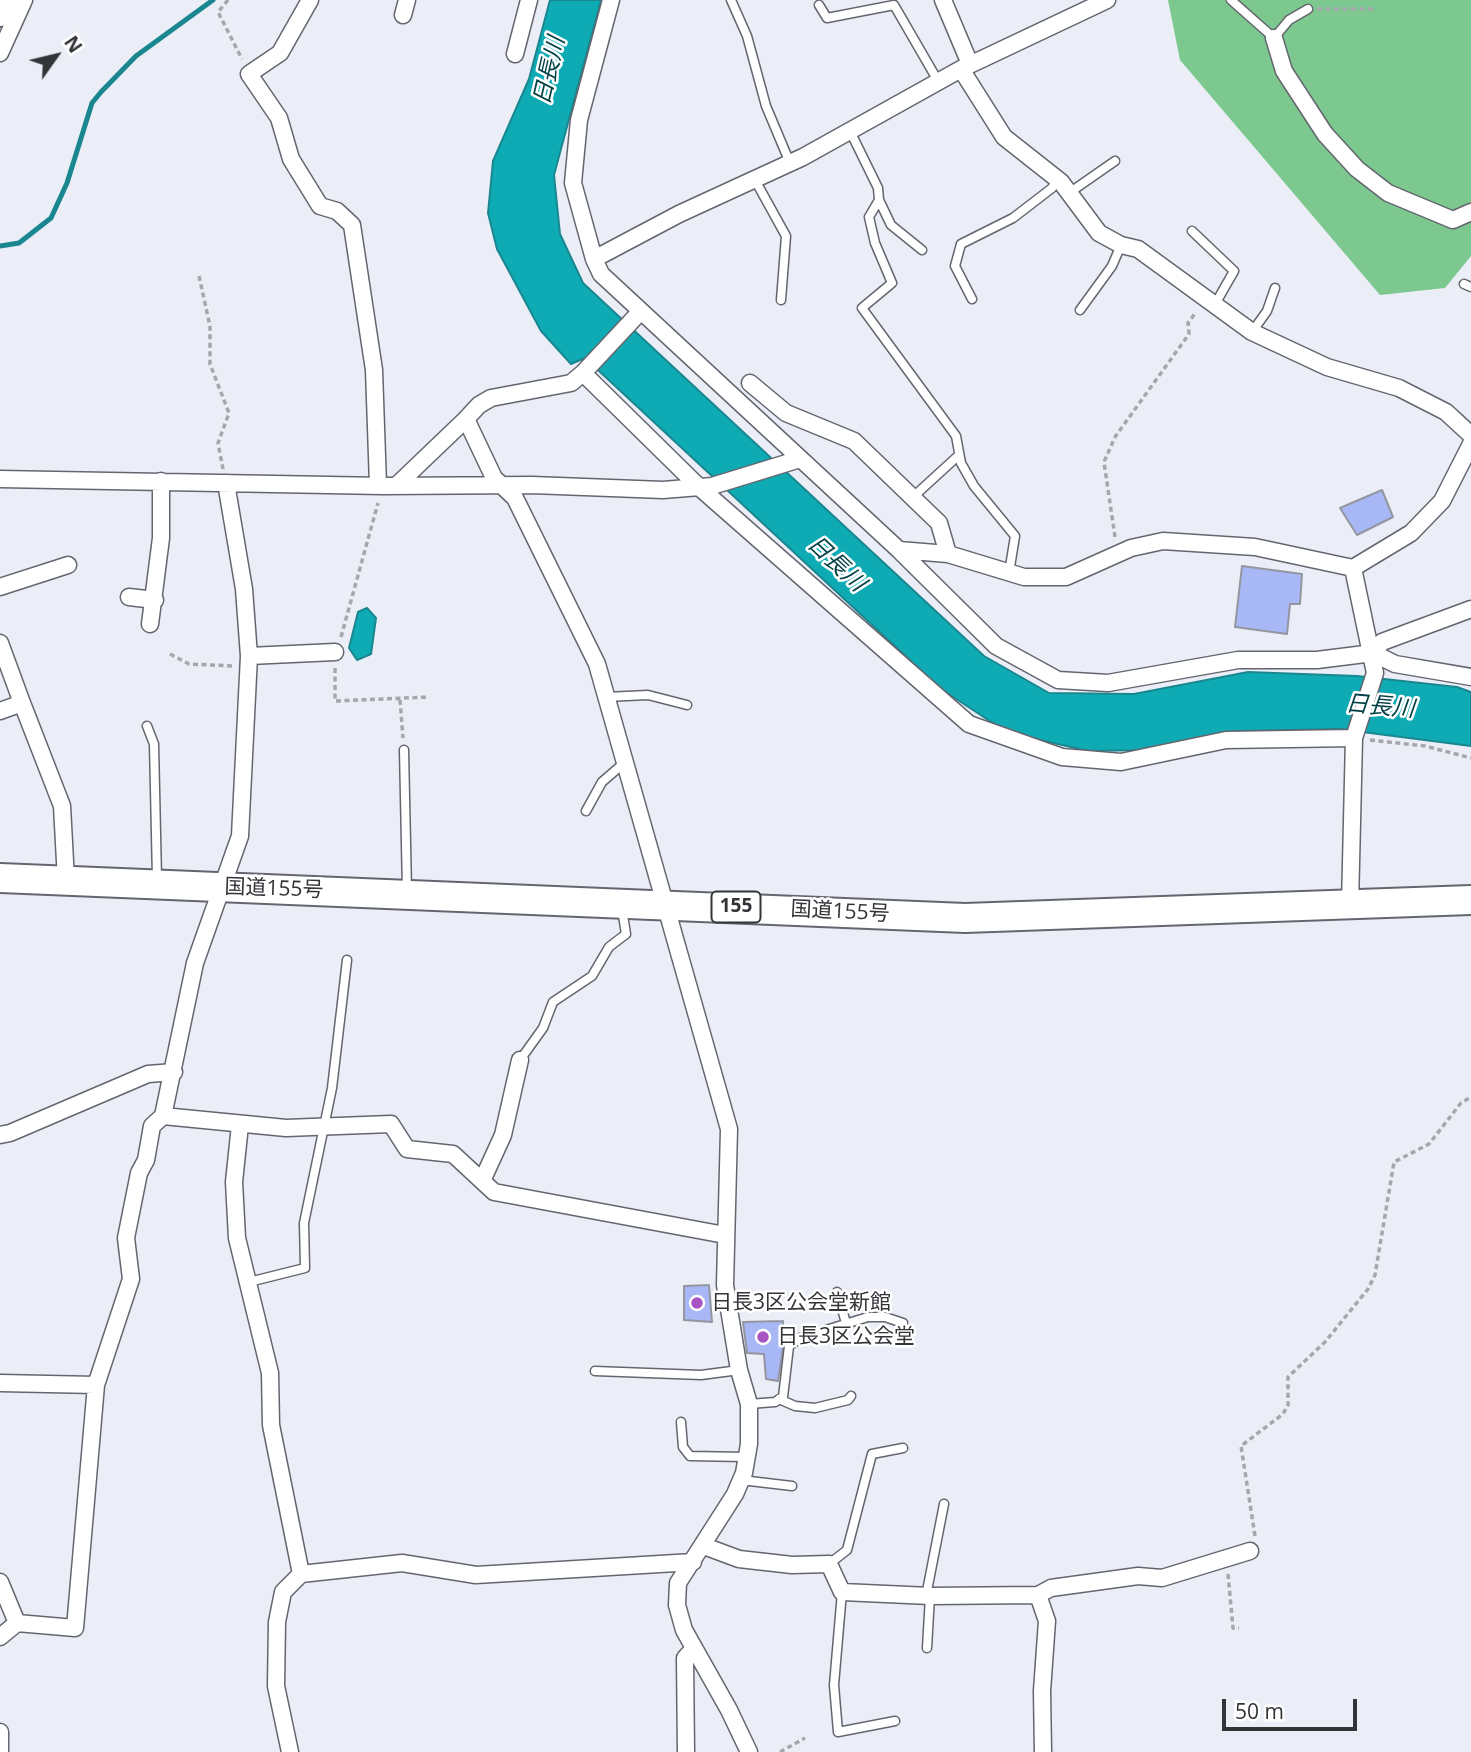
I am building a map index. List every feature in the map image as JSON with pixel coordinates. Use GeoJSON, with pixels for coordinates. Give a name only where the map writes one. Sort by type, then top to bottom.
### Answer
{"type":"FeatureCollection","features":[{"type":"Feature","properties":{"kind":"highway"},"geometry":{"type":"LineString","coordinates":[[0,12],[5,0]]}},
{"type":"Feature","properties":{"kind":"highway","name":"国道155号"},"geometry":{"type":"LineString","coordinates":[[0,878],[965,918],[1471,900]]}},
{"type":"Feature","properties":{"kind":"street"},"geometry":{"type":"LineString","coordinates":[[0,53],[24,0]]}},
{"type":"Feature","properties":{"kind":"street"},"geometry":{"type":"LineString","coordinates":[[310,0],[280,53],[249,74],[279,118],[291,159],[320,206],[337,211],[352,225],[374,370],[386,486]]}},
{"type":"Feature","properties":{"kind":"street"},"geometry":{"type":"LineString","coordinates":[[515,54],[529,0]]}},
{"type":"Feature","properties":{"kind":"street"},"geometry":{"type":"LineString","coordinates":[[611,0],[579,120],[573,183],[594,259],[601,274],[637,315],[899,550],[996,646],[1058,680],[1108,683],[1238,660],[1317,660],[1373,653],[1395,664],[1471,677]]}},
{"type":"Feature","properties":{"kind":"street"},"geometry":{"type":"LineString","coordinates":[[943,0],[965,66],[1004,137],[1057,179],[1099,233],[1121,245],[1138,249],[1252,332],[1327,367],[1399,388],[1446,412],[1471,435]]}},
{"type":"Feature","properties":{"kind":"street"},"geometry":{"type":"LineString","coordinates":[[594,259],[679,214],[790,163],[965,66],[1107,0]]}},
{"type":"Feature","properties":{"kind":"street"},"geometry":{"type":"LineString","coordinates":[[1274,38],[1284,71],[1325,134],[1357,169],[1388,193],[1453,220],[1471,212]]}},
{"type":"Feature","properties":{"kind":"street"},"geometry":{"type":"LineString","coordinates":[[386,486],[491,398],[571,383],[637,315]]}},
{"type":"Feature","properties":{"kind":"street"},"geometry":{"type":"LineString","coordinates":[[583,373],[969,724],[1062,757],[1121,762],[1226,740],[1354,738]]}},
{"type":"Feature","properties":{"kind":"street"},"geometry":{"type":"LineString","coordinates":[[750,383],[786,413],[854,441],[939,523],[948,554]]}},
{"type":"Feature","properties":{"kind":"street"},"geometry":{"type":"LineString","coordinates":[[466,419],[494,478],[514,498],[597,664],[729,1129],[731,1157],[725,1235],[725,1284],[739,1370],[748,1404],[746,1457],[741,1480],[704,1546],[678,1583],[677,1605],[684,1630],[749,1752]]}},
{"type":"Feature","properties":{"kind":"street"},"geometry":{"type":"LineString","coordinates":[[899,550],[948,554],[1024,577],[1066,578],[1125,551],[1163,541],[1255,547],[1353,568],[1411,533],[1442,501],[1471,444]]}},
{"type":"Feature","properties":{"kind":"street"},"geometry":{"type":"LineString","coordinates":[[0,479],[663,490],[706,486],[798,461]]}},
{"type":"Feature","properties":{"kind":"street"},"geometry":{"type":"LineString","coordinates":[[150,624],[161,538],[161,481]]}},
{"type":"Feature","properties":{"kind":"street"},"geometry":{"type":"LineString","coordinates":[[0,1637],[17,1623],[75,1628],[96,1385],[131,1279],[126,1238],[139,1173],[146,1160],[152,1126],[163,1116],[195,963],[220,886],[240,836],[249,661],[244,589],[225,483]]}},
{"type":"Feature","properties":{"kind":"street"},"geometry":{"type":"LineString","coordinates":[[0,587],[68,565]]}},
{"type":"Feature","properties":{"kind":"street"},"geometry":{"type":"LineString","coordinates":[[1350,905],[1354,738],[1375,673],[1373,653],[1362,622],[1353,568]]}},
{"type":"Feature","properties":{"kind":"street"},"geometry":{"type":"LineString","coordinates":[[129,597],[155,600]]}},
{"type":"Feature","properties":{"kind":"street"},"geometry":{"type":"LineString","coordinates":[[1373,653],[1382,642],[1471,609]]}},
{"type":"Feature","properties":{"kind":"street"},"geometry":{"type":"LineString","coordinates":[[0,643],[62,806],[66,880]]}},
{"type":"Feature","properties":{"kind":"street"},"geometry":{"type":"LineString","coordinates":[[249,661],[335,652]]}},
{"type":"Feature","properties":{"kind":"street"},"geometry":{"type":"LineString","coordinates":[[0,711],[22,703]]}},
{"type":"Feature","properties":{"kind":"street"},"geometry":{"type":"LineString","coordinates":[[482,1181],[503,1135],[520,1060]]}},
{"type":"Feature","properties":{"kind":"street"},"geometry":{"type":"LineString","coordinates":[[0,1135],[148,1074],[173,1072]]}},
{"type":"Feature","properties":{"kind":"street"},"geometry":{"type":"LineString","coordinates":[[163,1116],[240,1125],[324,1127],[391,1124],[407,1149],[453,1154],[494,1192],[725,1235]]}},
{"type":"Feature","properties":{"kind":"street"},"geometry":{"type":"LineString","coordinates":[[240,1125],[234,1182],[236,1227],[270,1373],[271,1425],[301,1574]]}},
{"type":"Feature","properties":{"kind":"street"},"geometry":{"type":"LineString","coordinates":[[0,1383],[96,1385]]}},
{"type":"Feature","properties":{"kind":"street"},"geometry":{"type":"LineString","coordinates":[[704,1546],[739,1559],[792,1565],[829,1564],[842,1592],[928,1596],[1038,1595],[1051,1588],[1138,1576],[1162,1578],[1250,1551]]}},
{"type":"Feature","properties":{"kind":"street"},"geometry":{"type":"LineString","coordinates":[[290,1752],[276,1686],[277,1622],[283,1592],[301,1574],[401,1563],[476,1575],[692,1562]]}},
{"type":"Feature","properties":{"kind":"street"},"geometry":{"type":"LineString","coordinates":[[0,1582],[17,1623]]}},
{"type":"Feature","properties":{"kind":"street"},"geometry":{"type":"LineString","coordinates":[[1038,1595],[1047,1621],[1042,1691],[1043,1752]]}},
{"type":"Feature","properties":{"kind":"street"},"geometry":{"type":"LineString","coordinates":[[686,1752],[685,1658],[694,1648]]}},
{"type":"Feature","properties":{"kind":"street"},"geometry":{"type":"LineString","coordinates":[[0,1732],[0,1752]]}},
{"type":"Feature","properties":{"kind":"lane"},"geometry":{"type":"LineString","coordinates":[[731,0],[747,36],[766,106],[790,163]]}},
{"type":"Feature","properties":{"kind":"lane"},"geometry":{"type":"LineString","coordinates":[[1231,0],[1274,38],[1289,20],[1308,9]]}},
{"type":"Feature","properties":{"kind":"lane"},"geometry":{"type":"LineString","coordinates":[[818,5],[827,18],[894,5],[938,82]]}},
{"type":"Feature","properties":{"kind":"lane"},"geometry":{"type":"LineString","coordinates":[[850,131],[878,188],[879,200],[891,225],[922,250]]}},
{"type":"Feature","properties":{"kind":"lane"},"geometry":{"type":"LineString","coordinates":[[1069,193],[1115,161]]}},
{"type":"Feature","properties":{"kind":"lane"},"geometry":{"type":"LineString","coordinates":[[972,299],[955,266],[961,244],[1013,218],[1052,188],[1057,179]]}},
{"type":"Feature","properties":{"kind":"lane"},"geometry":{"type":"LineString","coordinates":[[755,180],[786,236],[782,300]]}},
{"type":"Feature","properties":{"kind":"lane"},"geometry":{"type":"LineString","coordinates":[[879,200],[869,217],[875,243],[892,283],[862,308],[956,436],[959,455],[974,486],[1016,536],[1009,573]]}},
{"type":"Feature","properties":{"kind":"lane"},"geometry":{"type":"LineString","coordinates":[[1192,231],[1234,271],[1210,302]]}},
{"type":"Feature","properties":{"kind":"lane"},"geometry":{"type":"LineString","coordinates":[[1080,310],[1112,266],[1121,245]]}},
{"type":"Feature","properties":{"kind":"lane"},"geometry":{"type":"LineString","coordinates":[[1252,332],[1267,311],[1275,288]]}},
{"type":"Feature","properties":{"kind":"lane"},"geometry":{"type":"LineString","coordinates":[[912,497],[959,455]]}},
{"type":"Feature","properties":{"kind":"lane"},"geometry":{"type":"LineString","coordinates":[[606,697],[648,695],[687,705]]}},
{"type":"Feature","properties":{"kind":"lane"},"geometry":{"type":"LineString","coordinates":[[147,726],[154,744],[157,884]]}},
{"type":"Feature","properties":{"kind":"lane"},"geometry":{"type":"LineString","coordinates":[[404,750],[407,894]]}},
{"type":"Feature","properties":{"kind":"lane"},"geometry":{"type":"LineString","coordinates":[[586,811],[602,782],[624,764]]}},
{"type":"Feature","properties":{"kind":"lane"},"geometry":{"type":"LineString","coordinates":[[520,1060],[543,1028],[553,1002],[592,976],[609,947],[626,934],[621,918],[622,902]]}},
{"type":"Feature","properties":{"kind":"lane"},"geometry":{"type":"LineString","coordinates":[[250,1282],[305,1268],[304,1223],[336,1062],[347,960]]}},
{"type":"Feature","properties":{"kind":"lane"},"geometry":{"type":"LineString","coordinates":[[837,1292],[846,1323]]}},
{"type":"Feature","properties":{"kind":"lane"},"geometry":{"type":"LineString","coordinates":[[779,1399],[785,1388],[789,1346],[800,1338],[877,1316],[904,1323]]}},
{"type":"Feature","properties":{"kind":"lane"},"geometry":{"type":"LineString","coordinates":[[595,1371],[701,1375],[739,1370]]}},
{"type":"Feature","properties":{"kind":"lane"},"geometry":{"type":"LineString","coordinates":[[748,1404],[779,1399],[795,1406],[815,1408],[848,1401],[851,1396]]}},
{"type":"Feature","properties":{"kind":"lane"},"geometry":{"type":"LineString","coordinates":[[681,1422],[683,1447],[690,1456],[746,1457]]}},
{"type":"Feature","properties":{"kind":"lane"},"geometry":{"type":"LineString","coordinates":[[829,1564],[848,1550],[872,1454],[903,1448]]}},
{"type":"Feature","properties":{"kind":"lane"},"geometry":{"type":"LineString","coordinates":[[741,1480],[792,1486]]}},
{"type":"Feature","properties":{"kind":"lane"},"geometry":{"type":"LineString","coordinates":[[927,1648],[928,1596],[944,1504]]}},
{"type":"Feature","properties":{"kind":"lane"},"geometry":{"type":"LineString","coordinates":[[842,1592],[834,1685],[838,1732],[895,1721]]}},
{"type":"Feature","properties":{"kind":"path"},"geometry":{"type":"LineString","coordinates":[[228,0],[218,12],[249,74]]}},
{"type":"Feature","properties":{"kind":"path"},"geometry":{"type":"LineString","coordinates":[[1308,9],[1373,9]]}},
{"type":"Feature","properties":{"kind":"path"},"geometry":{"type":"LineString","coordinates":[[199,276],[210,326],[210,364],[229,413],[218,443],[225,483]]}},
{"type":"Feature","properties":{"kind":"path"},"geometry":{"type":"LineString","coordinates":[[1125,551],[1116,538],[1104,462],[1115,437],[1189,334],[1188,323],[1210,302]]}},
{"type":"Feature","properties":{"kind":"path"},"geometry":{"type":"LineString","coordinates":[[386,486],[351,611],[335,652],[335,701],[429,697]]}},
{"type":"Feature","properties":{"kind":"path"},"geometry":{"type":"LineString","coordinates":[[170,654],[189,664],[249,661]]}},
{"type":"Feature","properties":{"kind":"path"},"geometry":{"type":"LineString","coordinates":[[400,700],[404,750]]}},
{"type":"Feature","properties":{"kind":"path"},"geometry":{"type":"LineString","coordinates":[[1354,738],[1425,746],[1471,758]]}},
{"type":"Feature","properties":{"kind":"path"},"geometry":{"type":"LineString","coordinates":[[1250,1551],[1256,1538],[1241,1446],[1283,1413],[1288,1405],[1288,1377],[1325,1342],[1368,1289],[1375,1275],[1394,1163],[1429,1144],[1461,1103],[1471,1097]]}},
{"type":"Feature","properties":{"kind":"path"},"geometry":{"type":"LineString","coordinates":[[1226,1559],[1233,1628],[1239,1628]]}},
{"type":"Feature","properties":{"kind":"path"},"geometry":{"type":"LineString","coordinates":[[780,1752],[805,1738]]}},
{"type":"Feature","properties":{"kind":"green space"},"geometry":{"type":"Polygon","coordinates":[[[1168,0],[1471,0],[1471,256],[1445,288],[1380,295],[1180,60],[1168,0]]]}},
{"type":"Feature","properties":{"kind":"water","name":"日長川"},"geometry":{"type":"Polygon","coordinates":[[[550,0],[601,0],[554,175],[560,234],[583,283],[984,656],[1049,693],[1134,694],[1248,672],[1357,676],[1457,687],[1471,692],[1471,746],[1339,729],[1237,731],[1147,750],[1089,751],[1008,733],[941,689],[585,358],[571,364],[541,331],[497,249],[488,213],[493,161],[529,79],[550,0]]]}},
{"type":"Feature","properties":{"kind":"water"},"geometry":{"type":"Polygon","coordinates":[[[367,608],[376,618],[371,654],[357,660],[349,648],[358,612],[367,608]]]}},
{"type":"Feature","properties":{"kind":"building"},"geometry":{"type":"Polygon","coordinates":[[[1382,490],[1393,517],[1357,535],[1340,508],[1382,490]]]}},
{"type":"Feature","properties":{"kind":"building"},"geometry":{"type":"Polygon","coordinates":[[[1242,566],[1302,574],[1300,604],[1290,604],[1287,634],[1235,627],[1242,566]]]}},
{"type":"Feature","properties":{"kind":"building","name":"日長3区公会堂新館"},"geometry":{"type":"Polygon","coordinates":[[[709,1285],[712,1322],[684,1320],[684,1286],[709,1285]]]}},
{"type":"Feature","properties":{"kind":"building","name":"日長3区公会堂"},"geometry":{"type":"Polygon","coordinates":[[[783,1321],[784,1342],[778,1381],[766,1379],[764,1354],[747,1353],[743,1322],[783,1321]]]}},
{"type":"Feature","properties":{"kind":"waterway"},"geometry":{"type":"LineString","coordinates":[[0,246],[19,243],[51,218],[67,183],[92,103],[101,92],[136,56],[213,0]]}},
{"type":"Feature","properties":{"kind":"place","name":"日長3区公会堂新館"},"geometry":{"type":"Point","coordinates":[697,1303]}},
{"type":"Feature","properties":{"kind":"place","name":"日長3区公会堂"},"geometry":{"type":"Point","coordinates":[763,1337]}}]}
